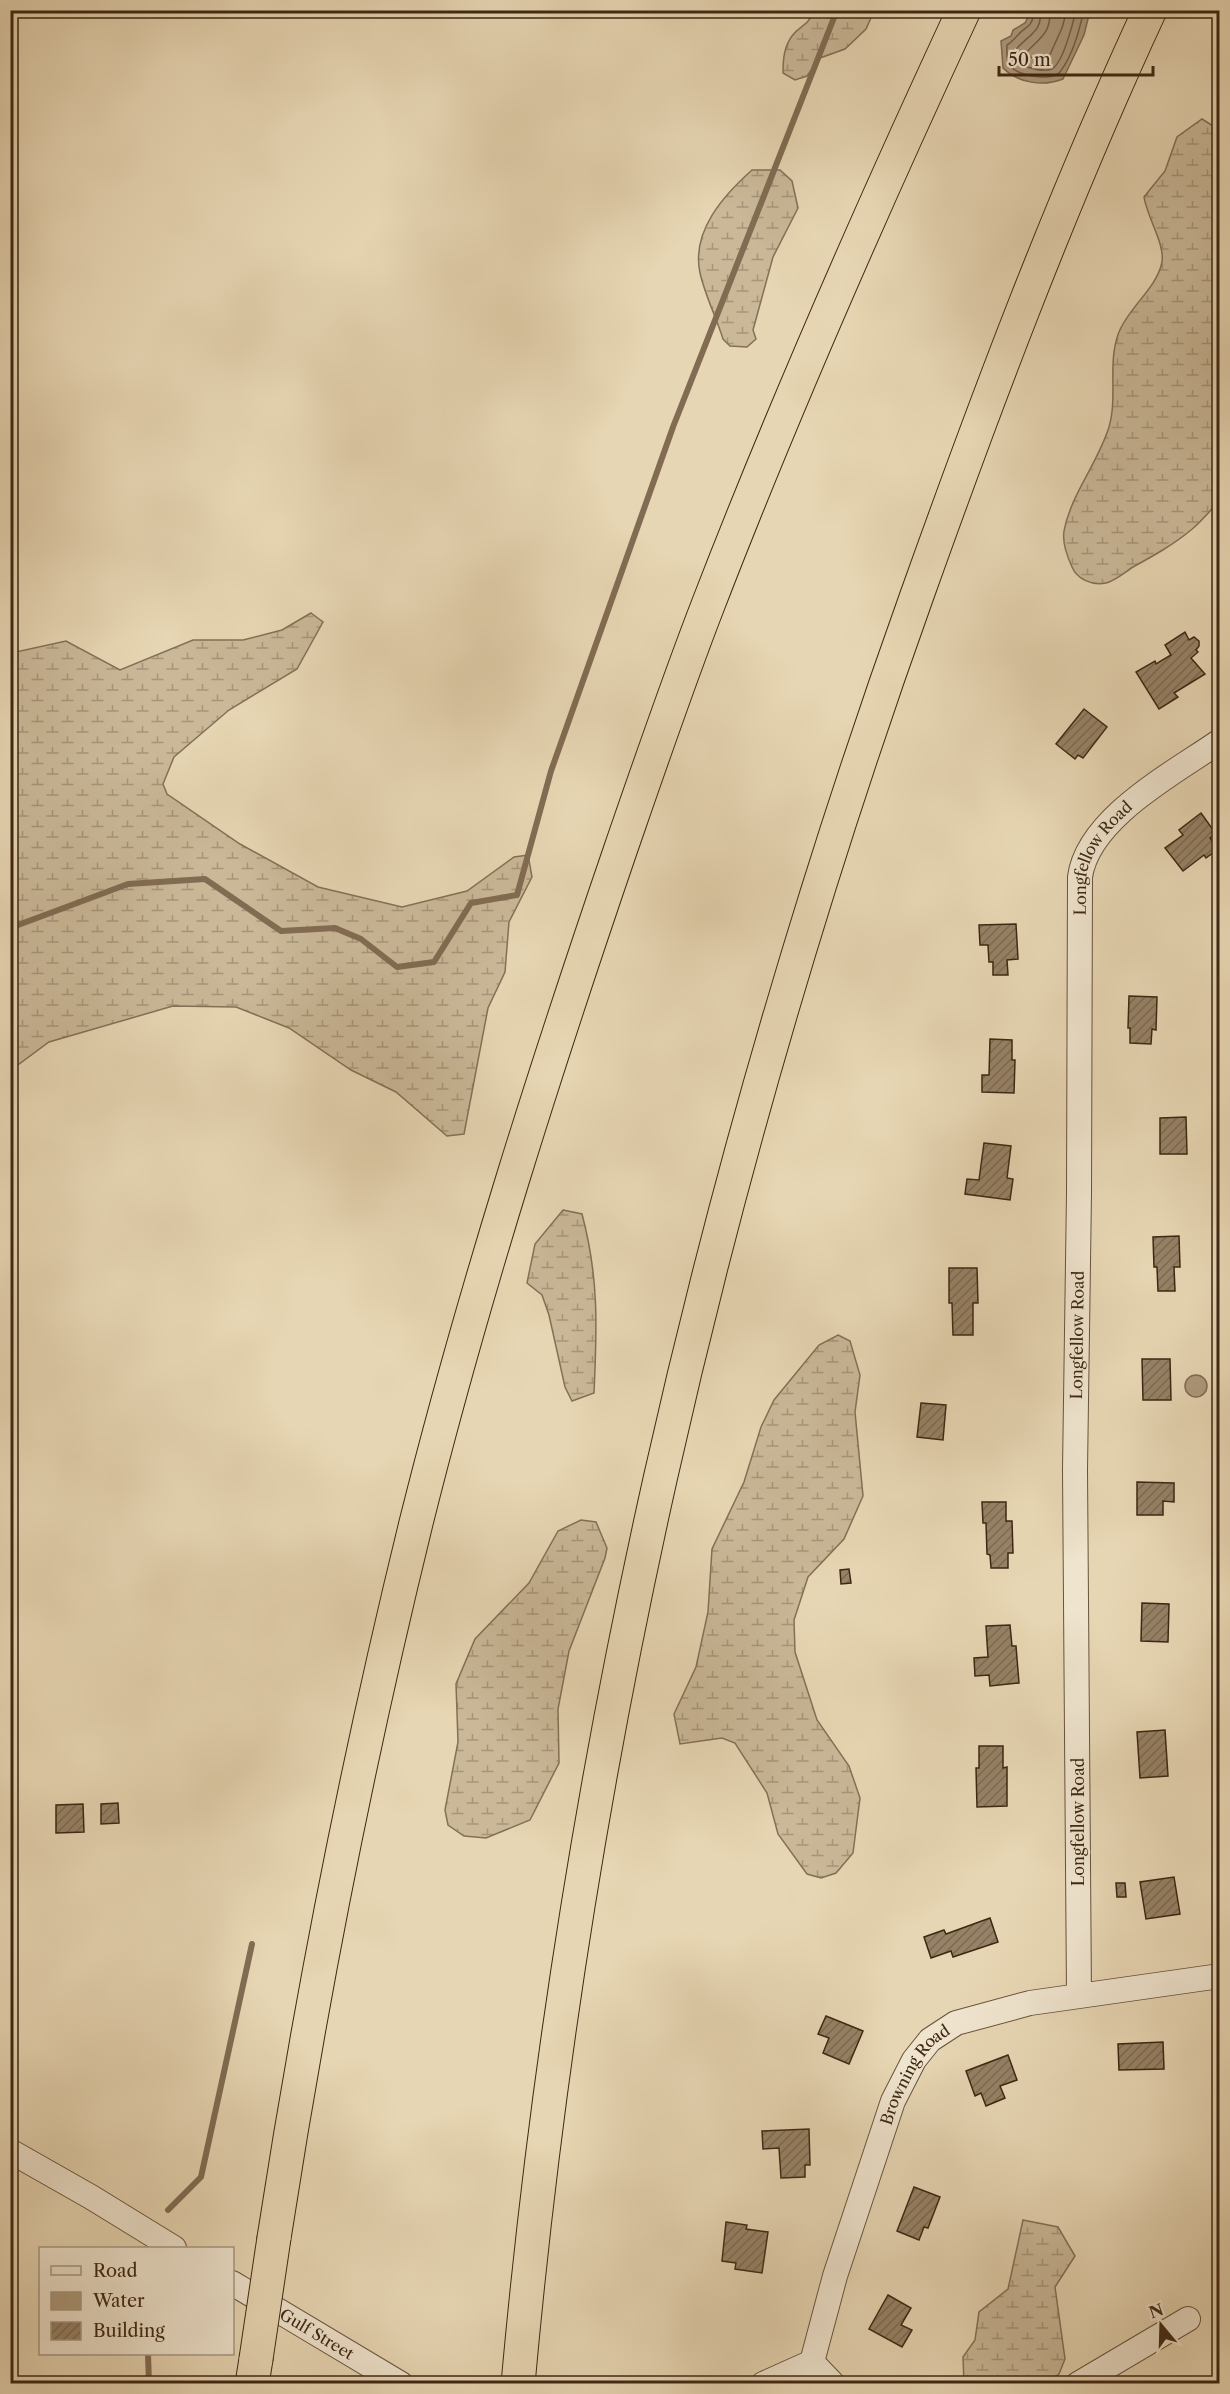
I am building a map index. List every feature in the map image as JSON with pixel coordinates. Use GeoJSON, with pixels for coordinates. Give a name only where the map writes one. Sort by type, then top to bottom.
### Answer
{"type":"FeatureCollection","features":[{"type":"Feature","properties":{"kind":"highway"},"geometry":{"type":"LineString","coordinates":[[254,2371],[313,2002],[337,1876],[417,1520],[513,1177],[598,914],[709,603],[819,332],[964,10]]}},
{"type":"Feature","properties":{"kind":"highway"},"geometry":{"type":"LineString","coordinates":[[518,2384],[543,2147],[582,1879],[622,1658],[651,1518],[692,1339],[723,1221],[787,988],[849,790],[939,530],[1046,251],[1150,10]]}},
{"type":"Feature","properties":{"kind":"street","name":"Longfellow Road"},"geometry":{"type":"LineString","coordinates":[[1079,1995],[1075,1470],[1080,877],[1083,860],[1119,813],[1220,741]]}},
{"type":"Feature","properties":{"kind":"street","name":"Browning Road"},"geometry":{"type":"LineString","coordinates":[[812,2362],[835,2276],[893,2101],[914,2060],[935,2037],[956,2024],[1030,2003],[1220,1976]]}},
{"type":"Feature","properties":{"kind":"street"},"geometry":{"type":"LineString","coordinates":[[10,2151],[172,2247]]}},
{"type":"Feature","properties":{"kind":"street","name":"Gulf Street"},"geometry":{"type":"LineString","coordinates":[[234,2284],[401,2384]]}},
{"type":"Feature","properties":{"kind":"street"},"geometry":{"type":"LineString","coordinates":[[1078,2384],[1188,2319]]}},
{"type":"Feature","properties":{"kind":"street"},"geometry":{"type":"LineString","coordinates":[[763,2384],[812,2362],[833,2384]]}},
{"type":"Feature","properties":{"kind":"green space"},"geometry":{"type":"Polygon","coordinates":[[[813,11],[874,11],[866,29],[845,49],[820,58],[807,76],[795,80],[783,73],[786,49],[789,40],[807,22],[813,11]]]}},
{"type":"Feature","properties":{"kind":"green space"},"geometry":{"type":"Polygon","coordinates":[[[1202,119],[1213,126],[1214,164],[1217,175],[1220,176],[1219,501],[1195,527],[1163,550],[1109,582],[1101,584],[1090,582],[1081,578],[1074,571],[1064,545],[1064,531],[1072,504],[1109,427],[1113,403],[1115,343],[1119,332],[1129,314],[1155,280],[1162,262],[1161,247],[1144,197],[1165,171],[1177,137],[1202,119]]]}},
{"type":"Feature","properties":{"kind":"green space"},"geometry":{"type":"Polygon","coordinates":[[[752,170],[780,170],[792,181],[798,208],[773,257],[753,330],[756,339],[747,347],[730,346],[723,339],[700,273],[700,243],[712,215],[752,170]]]}},
{"type":"Feature","properties":{"kind":"green space"},"geometry":{"type":"Polygon","coordinates":[[[311,613],[323,622],[297,669],[229,710],[174,757],[163,784],[167,794],[240,844],[318,887],[402,907],[467,891],[514,857],[528,855],[532,877],[509,922],[505,972],[488,1008],[464,1134],[447,1136],[396,1092],[351,1070],[289,1028],[236,1007],[173,1006],[49,1042],[11,1070],[11,653],[66,641],[120,670],[193,640],[243,640],[282,630],[311,613]]]}},
{"type":"Feature","properties":{"kind":"green space"},"geometry":{"type":"Polygon","coordinates":[[[563,1210],[582,1214],[588,1237],[596,1303],[594,1393],[572,1401],[565,1387],[549,1315],[542,1295],[527,1283],[535,1244],[563,1210]]]}},
{"type":"Feature","properties":{"kind":"green space"},"geometry":{"type":"Polygon","coordinates":[[[838,1335],[850,1341],[860,1375],[855,1412],[863,1496],[844,1539],[808,1577],[794,1620],[795,1652],[817,1720],[849,1766],[860,1798],[853,1853],[836,1873],[821,1878],[807,1874],[778,1834],[767,1793],[735,1743],[722,1738],[680,1744],[674,1714],[696,1667],[708,1612],[712,1549],[744,1482],[761,1427],[774,1400],[819,1345],[838,1335]]]}},
{"type":"Feature","properties":{"kind":"green space"},"geometry":{"type":"Polygon","coordinates":[[[581,1520],[596,1522],[607,1548],[569,1651],[558,1709],[559,1763],[530,1820],[486,1838],[464,1836],[448,1825],[445,1810],[458,1742],[456,1684],[475,1639],[529,1583],[558,1531],[581,1520]]]}},
{"type":"Feature","properties":{"kind":"green space"},"geometry":{"type":"Polygon","coordinates":[[[1023,2220],[1058,2227],[1075,2256],[1055,2287],[1065,2359],[1059,2374],[1046,2383],[964,2383],[963,2357],[975,2340],[979,2312],[1008,2289],[1023,2220]]]}},
{"type":"Feature","properties":{"kind":"water"},"geometry":{"type":"Polygon","coordinates":[[[1022,11],[1090,11],[1084,35],[1063,79],[1047,83],[1031,82],[1016,77],[1003,68],[1001,41],[1011,36],[1013,30],[1025,23],[1028,17],[1022,11]]]}},
{"type":"Feature","properties":{"kind":"water"},"geometry":{"type":"Polygon","coordinates":[[[1196,1375],[1204,1378],[1207,1386],[1204,1394],[1196,1397],[1188,1394],[1185,1386],[1188,1378],[1196,1375]]]}},
{"type":"Feature","properties":{"kind":"building"},"geometry":{"type":"Polygon","coordinates":[[[1185,632],[1189,640],[1194,637],[1199,641],[1196,650],[1198,652],[1191,658],[1205,674],[1174,693],[1178,697],[1159,709],[1136,672],[1171,655],[1165,645],[1185,632]]]}},
{"type":"Feature","properties":{"kind":"building"},"geometry":{"type":"Polygon","coordinates":[[[1084,709],[1107,727],[1083,758],[1078,755],[1075,759],[1056,744],[1084,709]]]}},
{"type":"Feature","properties":{"kind":"building"},"geometry":{"type":"Polygon","coordinates":[[[1201,813],[1216,834],[1210,838],[1218,849],[1206,858],[1204,855],[1183,871],[1165,848],[1183,835],[1179,830],[1201,813]]]}},
{"type":"Feature","properties":{"kind":"building"},"geometry":{"type":"Polygon","coordinates":[[[1016,924],[1018,959],[1007,960],[1008,975],[993,975],[993,962],[989,962],[988,945],[980,945],[979,925],[1016,924]]]}},
{"type":"Feature","properties":{"kind":"building"},"geometry":{"type":"Polygon","coordinates":[[[1129,996],[1157,997],[1156,1030],[1152,1029],[1151,1044],[1130,1043],[1129,996]]]}},
{"type":"Feature","properties":{"kind":"building"},"geometry":{"type":"Polygon","coordinates":[[[990,1039],[1012,1040],[1012,1060],[1015,1060],[1014,1093],[982,1092],[982,1075],[989,1075],[990,1039]]]}},
{"type":"Feature","properties":{"kind":"building"},"geometry":{"type":"Polygon","coordinates":[[[1186,1117],[1187,1154],[1160,1154],[1160,1118],[1186,1117]]]}},
{"type":"Feature","properties":{"kind":"building"},"geometry":{"type":"Polygon","coordinates":[[[984,1143],[1011,1146],[1007,1178],[1013,1179],[1010,1200],[965,1194],[967,1179],[979,1180],[984,1143]]]}},
{"type":"Feature","properties":{"kind":"building"},"geometry":{"type":"Polygon","coordinates":[[[1179,1236],[1180,1267],[1174,1267],[1175,1291],[1158,1291],[1153,1237],[1179,1236]]]}},
{"type":"Feature","properties":{"kind":"building"},"geometry":{"type":"Polygon","coordinates":[[[949,1268],[977,1268],[978,1303],[973,1303],[973,1335],[953,1335],[952,1303],[949,1303],[949,1268]]]}},
{"type":"Feature","properties":{"kind":"building"},"geometry":{"type":"Polygon","coordinates":[[[1142,1359],[1170,1359],[1171,1400],[1143,1400],[1142,1359]]]}},
{"type":"Feature","properties":{"kind":"building"},"geometry":{"type":"Polygon","coordinates":[[[921,1403],[946,1405],[943,1440],[917,1437],[921,1403]]]}},
{"type":"Feature","properties":{"kind":"building"},"geometry":{"type":"Polygon","coordinates":[[[1137,1482],[1174,1483],[1174,1502],[1163,1501],[1163,1515],[1137,1515],[1137,1482]]]}},
{"type":"Feature","properties":{"kind":"building"},"geometry":{"type":"Polygon","coordinates":[[[982,1502],[1006,1502],[1006,1521],[1012,1521],[1013,1553],[1008,1553],[1008,1568],[991,1568],[990,1555],[987,1554],[986,1523],[983,1523],[982,1502]]]}},
{"type":"Feature","properties":{"kind":"building"},"geometry":{"type":"Polygon","coordinates":[[[849,1569],[851,1583],[841,1584],[840,1570],[849,1569]]]}},
{"type":"Feature","properties":{"kind":"building"},"geometry":{"type":"Polygon","coordinates":[[[1142,1603],[1169,1604],[1168,1642],[1141,1641],[1142,1603]]]}},
{"type":"Feature","properties":{"kind":"building"},"geometry":{"type":"Polygon","coordinates":[[[1010,1625],[1012,1646],[1016,1646],[1019,1683],[990,1686],[989,1675],[975,1676],[974,1658],[988,1657],[986,1626],[1010,1625]]]}},
{"type":"Feature","properties":{"kind":"building"},"geometry":{"type":"Polygon","coordinates":[[[1165,1730],[1168,1776],[1140,1778],[1137,1732],[1165,1730]]]}},
{"type":"Feature","properties":{"kind":"building"},"geometry":{"type":"Polygon","coordinates":[[[979,1746],[1003,1746],[1003,1768],[1007,1767],[1007,1806],[977,1807],[976,1768],[979,1768],[979,1746]]]}},
{"type":"Feature","properties":{"kind":"building"},"geometry":{"type":"Polygon","coordinates":[[[118,1803],[119,1823],[101,1824],[101,1804],[118,1803]]]}},
{"type":"Feature","properties":{"kind":"building"},"geometry":{"type":"Polygon","coordinates":[[[83,1804],[84,1832],[56,1833],[56,1805],[83,1804]]]}},
{"type":"Feature","properties":{"kind":"building"},"geometry":{"type":"Polygon","coordinates":[[[1174,1877],[1180,1914],[1146,1919],[1140,1882],[1174,1877]]]}},
{"type":"Feature","properties":{"kind":"building"},"geometry":{"type":"Polygon","coordinates":[[[1116,1883],[1125,1883],[1126,1897],[1117,1897],[1116,1883]]]}},
{"type":"Feature","properties":{"kind":"building"},"geometry":{"type":"Polygon","coordinates":[[[990,1918],[998,1942],[953,1957],[951,1951],[931,1958],[924,1937],[944,1930],[946,1934],[990,1918]]]}},
{"type":"Feature","properties":{"kind":"building"},"geometry":{"type":"Polygon","coordinates":[[[826,2016],[863,2031],[849,2064],[823,2053],[829,2038],[818,2034],[826,2016]]]}},
{"type":"Feature","properties":{"kind":"building"},"geometry":{"type":"Polygon","coordinates":[[[1163,2042],[1164,2069],[1119,2070],[1118,2044],[1163,2042]]]}},
{"type":"Feature","properties":{"kind":"building"},"geometry":{"type":"Polygon","coordinates":[[[1008,2055],[1017,2080],[1000,2086],[1005,2098],[986,2106],[981,2093],[975,2096],[966,2071],[1008,2055]]]}},
{"type":"Feature","properties":{"kind":"building"},"geometry":{"type":"Polygon","coordinates":[[[809,2129],[810,2165],[805,2165],[805,2177],[781,2178],[779,2148],[763,2149],[762,2131],[809,2129]]]}},
{"type":"Feature","properties":{"kind":"building"},"geometry":{"type":"Polygon","coordinates":[[[914,2187],[940,2197],[928,2228],[924,2227],[919,2240],[897,2231],[914,2187]]]}},
{"type":"Feature","properties":{"kind":"building"},"geometry":{"type":"Polygon","coordinates":[[[726,2222],[747,2225],[746,2229],[768,2232],[762,2273],[735,2269],[736,2263],[722,2261],[726,2222]]]}},
{"type":"Feature","properties":{"kind":"building"},"geometry":{"type":"Polygon","coordinates":[[[888,2295],[911,2308],[901,2325],[912,2330],[902,2347],[869,2329],[888,2295]]]}},
{"type":"Feature","properties":{"kind":"waterway"},"geometry":{"type":"LineString","coordinates":[[10,928],[128,884],[205,879],[281,931],[335,928],[361,939],[397,967],[434,962],[471,903],[517,895],[551,771],[673,427],[837,10]]}},
{"type":"Feature","properties":{"kind":"waterway"},"geometry":{"type":"LineString","coordinates":[[168,2210],[201,2177],[252,1944]]}},
{"type":"Feature","properties":{"kind":"waterway"},"geometry":{"type":"LineString","coordinates":[[148,2355],[149,2384]]}}]}
